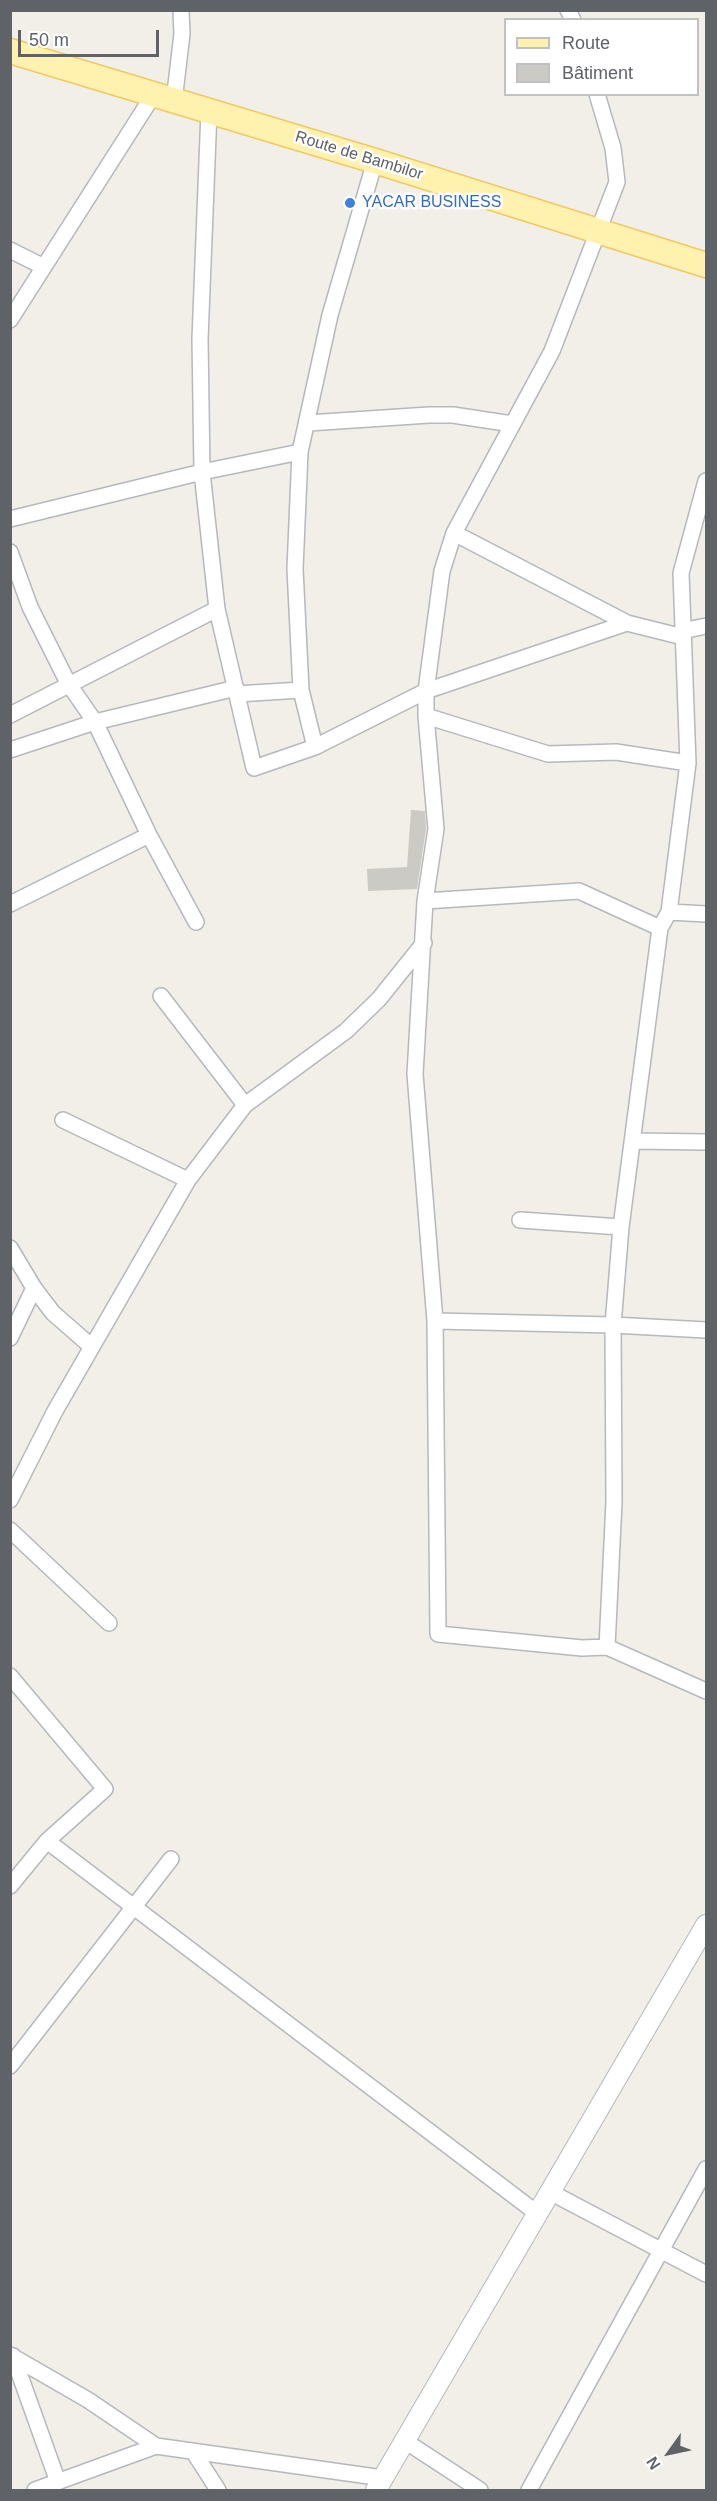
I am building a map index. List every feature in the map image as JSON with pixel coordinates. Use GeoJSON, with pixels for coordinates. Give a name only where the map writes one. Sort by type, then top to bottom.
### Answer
{"type":"FeatureCollection","features":[{"type":"Feature","properties":{"kind":"main road","name":"Route de Bambilor"},"geometry":{"type":"LineString","coordinates":[[10,51],[375,161],[706,265]]}},
{"type":"Feature","properties":{"kind":"street"},"geometry":{"type":"LineString","coordinates":[[10,320],[42,266],[164,97],[182,34],[181,10]]}},
{"type":"Feature","properties":{"kind":"street"},"geometry":{"type":"LineString","coordinates":[[598,96],[613,148],[617,182],[552,351],[454,533],[442,571],[426,691],[426,716],[436,829],[425,901],[415,1074],[435,1321],[438,1634],[582,1648],[607,1647],[706,1691]]}},
{"type":"Feature","properties":{"kind":"street"},"geometry":{"type":"LineString","coordinates":[[209,111],[200,339],[202,472],[217,609],[254,768],[315,747],[426,691],[627,623]]}},
{"type":"Feature","properties":{"kind":"street"},"geometry":{"type":"LineString","coordinates":[[315,747],[301,690],[295,569],[300,452],[330,315],[375,161]]}},
{"type":"Feature","properties":{"kind":"street"},"geometry":{"type":"LineString","coordinates":[[10,250],[42,266]]}},
{"type":"Feature","properties":{"kind":"street"},"geometry":{"type":"LineString","coordinates":[[308,423],[453,415],[512,424]]}},
{"type":"Feature","properties":{"kind":"street"},"geometry":{"type":"LineString","coordinates":[[10,519],[202,472],[300,452]]}},
{"type":"Feature","properties":{"kind":"street"},"geometry":{"type":"LineString","coordinates":[[607,1647],[614,1502],[613,1325],[621,1227],[660,928],[669,912],[688,763],[681,573],[706,481]]}},
{"type":"Feature","properties":{"kind":"street"},"geometry":{"type":"LineString","coordinates":[[454,533],[627,623],[682,634],[706,626]]}},
{"type":"Feature","properties":{"kind":"street"},"geometry":{"type":"LineString","coordinates":[[10,552],[30,607],[69,683],[95,722],[149,835],[196,922]]}},
{"type":"Feature","properties":{"kind":"street"},"geometry":{"type":"LineString","coordinates":[[10,715],[217,609]]}},
{"type":"Feature","properties":{"kind":"street"},"geometry":{"type":"LineString","coordinates":[[10,750],[95,722],[237,691],[301,690]]}},
{"type":"Feature","properties":{"kind":"street"},"geometry":{"type":"LineString","coordinates":[[426,716],[548,754],[616,752],[688,763]]}},
{"type":"Feature","properties":{"kind":"street"},"geometry":{"type":"LineString","coordinates":[[10,904],[149,835]]}},
{"type":"Feature","properties":{"kind":"street"},"geometry":{"type":"LineString","coordinates":[[425,901],[579,891],[660,928]]}},
{"type":"Feature","properties":{"kind":"street"},"geometry":{"type":"LineString","coordinates":[[669,912],[706,914]]}},
{"type":"Feature","properties":{"kind":"street"},"geometry":{"type":"LineString","coordinates":[[10,1500],[55,1411],[188,1180],[245,1106],[346,1030],[379,999],[424,943]]}},
{"type":"Feature","properties":{"kind":"street"},"geometry":{"type":"LineString","coordinates":[[161,996],[245,1106]]}},
{"type":"Feature","properties":{"kind":"street"},"geometry":{"type":"LineString","coordinates":[[63,1120],[188,1180]]}},
{"type":"Feature","properties":{"kind":"street"},"geometry":{"type":"LineString","coordinates":[[634,1141],[706,1142]]}},
{"type":"Feature","properties":{"kind":"street"},"geometry":{"type":"LineString","coordinates":[[520,1220],[621,1227]]}},
{"type":"Feature","properties":{"kind":"street"},"geometry":{"type":"LineString","coordinates":[[10,1248],[34,1288],[53,1312],[92,1347]]}},
{"type":"Feature","properties":{"kind":"street"},"geometry":{"type":"LineString","coordinates":[[10,1338],[34,1288]]}},
{"type":"Feature","properties":{"kind":"street"},"geometry":{"type":"LineString","coordinates":[[435,1321],[613,1325],[706,1330]]}},
{"type":"Feature","properties":{"kind":"street"},"geometry":{"type":"LineString","coordinates":[[10,1530],[110,1623]]}},
{"type":"Feature","properties":{"kind":"street"},"geometry":{"type":"LineString","coordinates":[[10,1676],[105,1789],[47,1841],[11,1885]]}},
{"type":"Feature","properties":{"kind":"street"},"geometry":{"type":"LineString","coordinates":[[47,1841],[538,2214]]}},
{"type":"Feature","properties":{"kind":"street"},"geometry":{"type":"LineString","coordinates":[[10,2066],[171,1859]]}},
{"type":"Feature","properties":{"kind":"street"},"geometry":{"type":"LineString","coordinates":[[12,2356],[88,2400],[156,2446],[379,2484],[706,1925]]}},
{"type":"Feature","properties":{"kind":"street"},"geometry":{"type":"LineString","coordinates":[[530,2490],[706,2169]]}},
{"type":"Feature","properties":{"kind":"street"},"geometry":{"type":"LineString","coordinates":[[550,2192],[706,2274]]}},
{"type":"Feature","properties":{"kind":"street"},"geometry":{"type":"LineString","coordinates":[[12,2356],[58,2482]]}},
{"type":"Feature","properties":{"kind":"street"},"geometry":{"type":"LineString","coordinates":[[405,2441],[480,2490]]}},
{"type":"Feature","properties":{"kind":"street"},"geometry":{"type":"LineString","coordinates":[[35,2490],[156,2446]]}},
{"type":"Feature","properties":{"kind":"street"},"geometry":{"type":"LineString","coordinates":[[193,2451],[218,2490]]}},
{"type":"Feature","properties":{"kind":"building"},"geometry":{"type":"Polygon","coordinates":[[[411,810],[425,811],[426,829],[417,889],[368,891],[367,869],[407,867],[411,810]]]}},
{"type":"Feature","properties":{"kind":"place","name":"YACAR BUSINESS"},"geometry":{"type":"Point","coordinates":[350,203]}}]}
